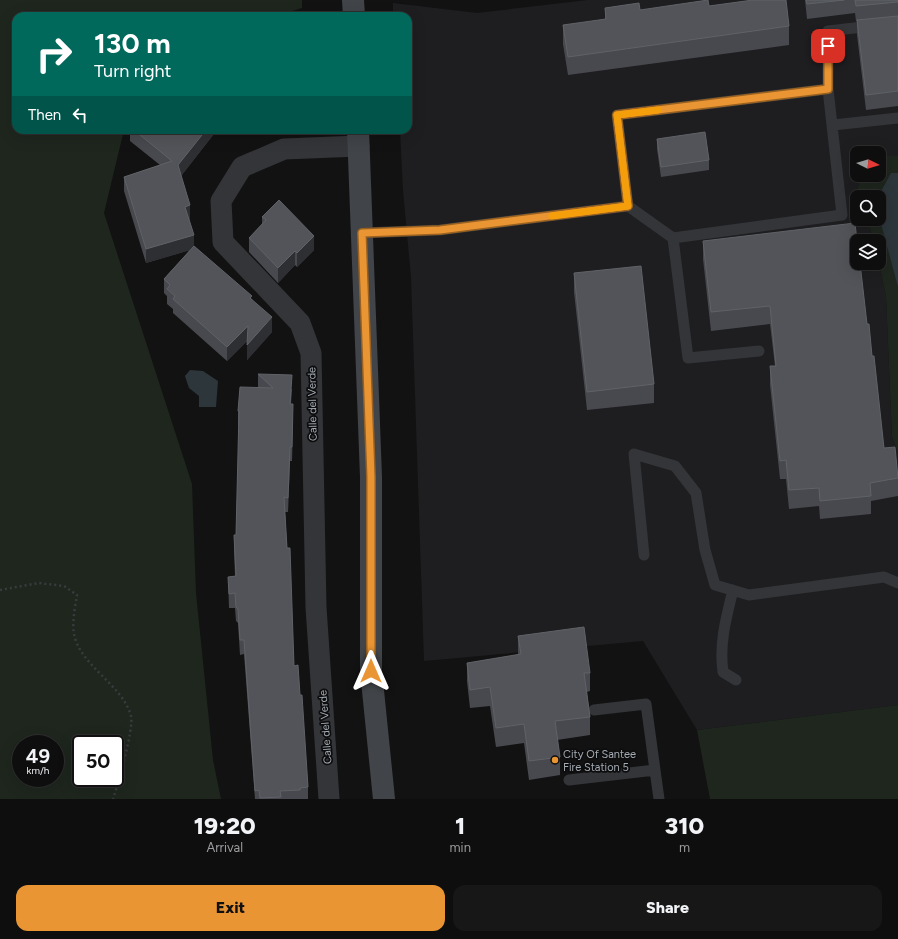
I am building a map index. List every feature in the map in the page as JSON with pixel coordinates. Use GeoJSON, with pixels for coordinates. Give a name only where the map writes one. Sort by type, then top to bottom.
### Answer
{"type":"FeatureCollection","features":[{"type":"Feature","properties":{"kind":"main road"},"geometry":{"type":"LineString","coordinates":[[353,0],[354,12]]}},
{"type":"Feature","properties":{"kind":"main road"},"geometry":{"type":"LineString","coordinates":[[359,138],[371,477],[371,671],[384,799]]}},
{"type":"Feature","properties":{"kind":"street","name":"Calle del Verde"},"geometry":{"type":"LineString","coordinates":[[329,799],[316,607],[311,353],[300,323],[223,242],[221,201],[242,167],[284,149],[359,138]]}},
{"type":"Feature","properties":{"kind":"lane"},"geometry":{"type":"LineString","coordinates":[[362,233],[440,230],[628,206],[673,238],[842,215],[828,89],[828,31],[898,23]]}},
{"type":"Feature","properties":{"kind":"lane"},"geometry":{"type":"LineString","coordinates":[[628,206],[617,115],[828,89]]}},
{"type":"Feature","properties":{"kind":"lane"},"geometry":{"type":"LineString","coordinates":[[832,126],[898,118]]}},
{"type":"Feature","properties":{"kind":"lane"},"geometry":{"type":"LineString","coordinates":[[673,238],[688,358],[759,351]]}},
{"type":"Feature","properties":{"kind":"lane"},"geometry":{"type":"LineString","coordinates":[[644,555],[634,454],[675,466],[696,493],[705,550],[715,585],[749,595],[884,577],[898,583]]}},
{"type":"Feature","properties":{"kind":"lane"},"geometry":{"type":"LineString","coordinates":[[733,590],[724,625],[720,656],[723,672],[736,680]]}},
{"type":"Feature","properties":{"kind":"lane"},"geometry":{"type":"LineString","coordinates":[[594,710],[646,704],[659,799]]}},
{"type":"Feature","properties":{"kind":"lane"},"geometry":{"type":"LineString","coordinates":[[569,780],[655,770]]}},
{"type":"Feature","properties":{"kind":"path"},"geometry":{"type":"LineString","coordinates":[[0,590],[39,583],[64,586],[77,595],[74,635],[83,653],[126,703],[132,718],[120,780],[113,799]]}},
{"type":"Feature","properties":{"kind":"shaded area"},"geometry":{"type":"Polygon","coordinates":[[[0,0],[302,0],[302,8],[289,12],[12,12],[12,134],[123,134],[104,213],[192,484],[196,593],[213,760],[221,799],[0,799],[0,0]]]}},
{"type":"Feature","properties":{"kind":"shaded area"},"geometry":{"type":"Polygon","coordinates":[[[588,0],[898,0],[898,156],[886,156],[886,146],[850,146],[850,182],[859,182],[857,190],[850,190],[850,226],[869,226],[872,234],[850,234],[850,270],[880,270],[886,297],[892,437],[898,453],[898,705],[697,730],[643,641],[424,661],[411,277],[403,191],[400,134],[412,134],[412,12],[393,12],[393,3],[477,13],[588,0]]]}},
{"type":"Feature","properties":{"kind":"shaded area"},"geometry":{"type":"Polygon","coordinates":[[[886,156],[898,156],[898,453],[892,437],[886,297],[880,270],[886,270],[886,234],[872,234],[869,226],[886,226],[886,190],[857,190],[859,182],[886,182],[886,156]]]}},
{"type":"Feature","properties":{"kind":"shaded area"},"geometry":{"type":"Polygon","coordinates":[[[891,173],[898,173],[898,287],[886,242],[886,234],[884,234],[882,226],[886,226],[886,190],[882,190],[891,173]]]}},
{"type":"Feature","properties":{"kind":"shaded area"},"geometry":{"type":"Polygon","coordinates":[[[190,370],[203,371],[218,381],[216,407],[199,407],[199,396],[189,388],[185,376],[190,370]]]}},
{"type":"Feature","properties":{"kind":"shaded area"},"geometry":{"type":"Polygon","coordinates":[[[898,705],[898,799],[710,799],[697,730],[898,705]]]}},
{"type":"Feature","properties":{"kind":"building"},"geometry":{"type":"Polygon","coordinates":[[[708,0],[709,6],[753,0],[786,0],[789,26],[568,57],[563,25],[606,19],[605,8],[639,3],[640,10],[708,0]]]}},
{"type":"Feature","properties":{"kind":"building"},"geometry":{"type":"Polygon","coordinates":[[[806,0],[844,0],[807,4],[806,0]]]}},
{"type":"Feature","properties":{"kind":"building"},"geometry":{"type":"Polygon","coordinates":[[[855,0],[898,0],[898,2],[856,6],[855,0]]]}},
{"type":"Feature","properties":{"kind":"building"},"geometry":{"type":"Polygon","coordinates":[[[898,16],[898,91],[866,95],[857,20],[898,16]]]}},
{"type":"Feature","properties":{"kind":"building"},"geometry":{"type":"Polygon","coordinates":[[[705,132],[709,160],[661,167],[657,139],[705,132]]]}},
{"type":"Feature","properties":{"kind":"building"},"geometry":{"type":"Polygon","coordinates":[[[139,134],[203,134],[178,165],[190,205],[185,207],[194,235],[146,249],[124,177],[172,161],[139,134]]]}},
{"type":"Feature","properties":{"kind":"building"},"geometry":{"type":"Polygon","coordinates":[[[279,200],[314,236],[297,253],[295,251],[278,268],[249,238],[266,220],[262,217],[279,200]]]}},
{"type":"Feature","properties":{"kind":"building"},"geometry":{"type":"Polygon","coordinates":[[[850,224],[850,226],[855,226],[856,234],[850,234],[850,270],[861,270],[867,324],[869,324],[872,356],[874,356],[884,448],[895,447],[898,478],[870,483],[871,496],[820,501],[819,488],[789,490],[786,460],[780,461],[770,366],[776,366],[770,306],[711,312],[703,241],[850,224]]]}},
{"type":"Feature","properties":{"kind":"building"},"geometry":{"type":"Polygon","coordinates":[[[194,246],[252,296],[250,298],[272,317],[247,345],[248,326],[227,347],[173,299],[175,296],[167,289],[170,285],[164,279],[194,246]]]}},
{"type":"Feature","properties":{"kind":"building"},"geometry":{"type":"Polygon","coordinates":[[[641,266],[654,384],[587,392],[574,273],[641,266]]]}},
{"type":"Feature","properties":{"kind":"building"},"geometry":{"type":"Polygon","coordinates":[[[258,374],[292,375],[290,404],[293,404],[292,447],[290,447],[288,498],[284,497],[287,548],[290,548],[294,666],[298,665],[300,695],[302,695],[308,787],[300,788],[300,790],[280,791],[281,797],[260,798],[259,790],[255,791],[244,640],[240,640],[238,609],[236,607],[235,593],[229,594],[228,577],[236,576],[234,535],[236,535],[238,411],[240,387],[273,388],[258,374]]]}},
{"type":"Feature","properties":{"kind":"building"},"geometry":{"type":"Polygon","coordinates":[[[584,627],[590,673],[584,673],[590,717],[555,721],[560,757],[529,761],[524,724],[496,728],[490,687],[470,690],[467,663],[521,654],[518,636],[584,627]]]}},
{"type":"Feature","properties":{"kind":"slow traffic"},"geometry":{"type":"LineString","coordinates":[[552,216],[628,206],[617,115],[658,110]]}},
{"type":"Feature","properties":{"kind":"place","name":"City Of Santee Fire Station 5"},"geometry":{"type":"Point","coordinates":[555,760]}},
{"type":"Feature","properties":{"kind":"route"},"geometry":{"type":"LineString","coordinates":[[371,671],[371,477],[362,233],[440,230],[628,206],[617,115],[828,89],[828,46]]}}]}
